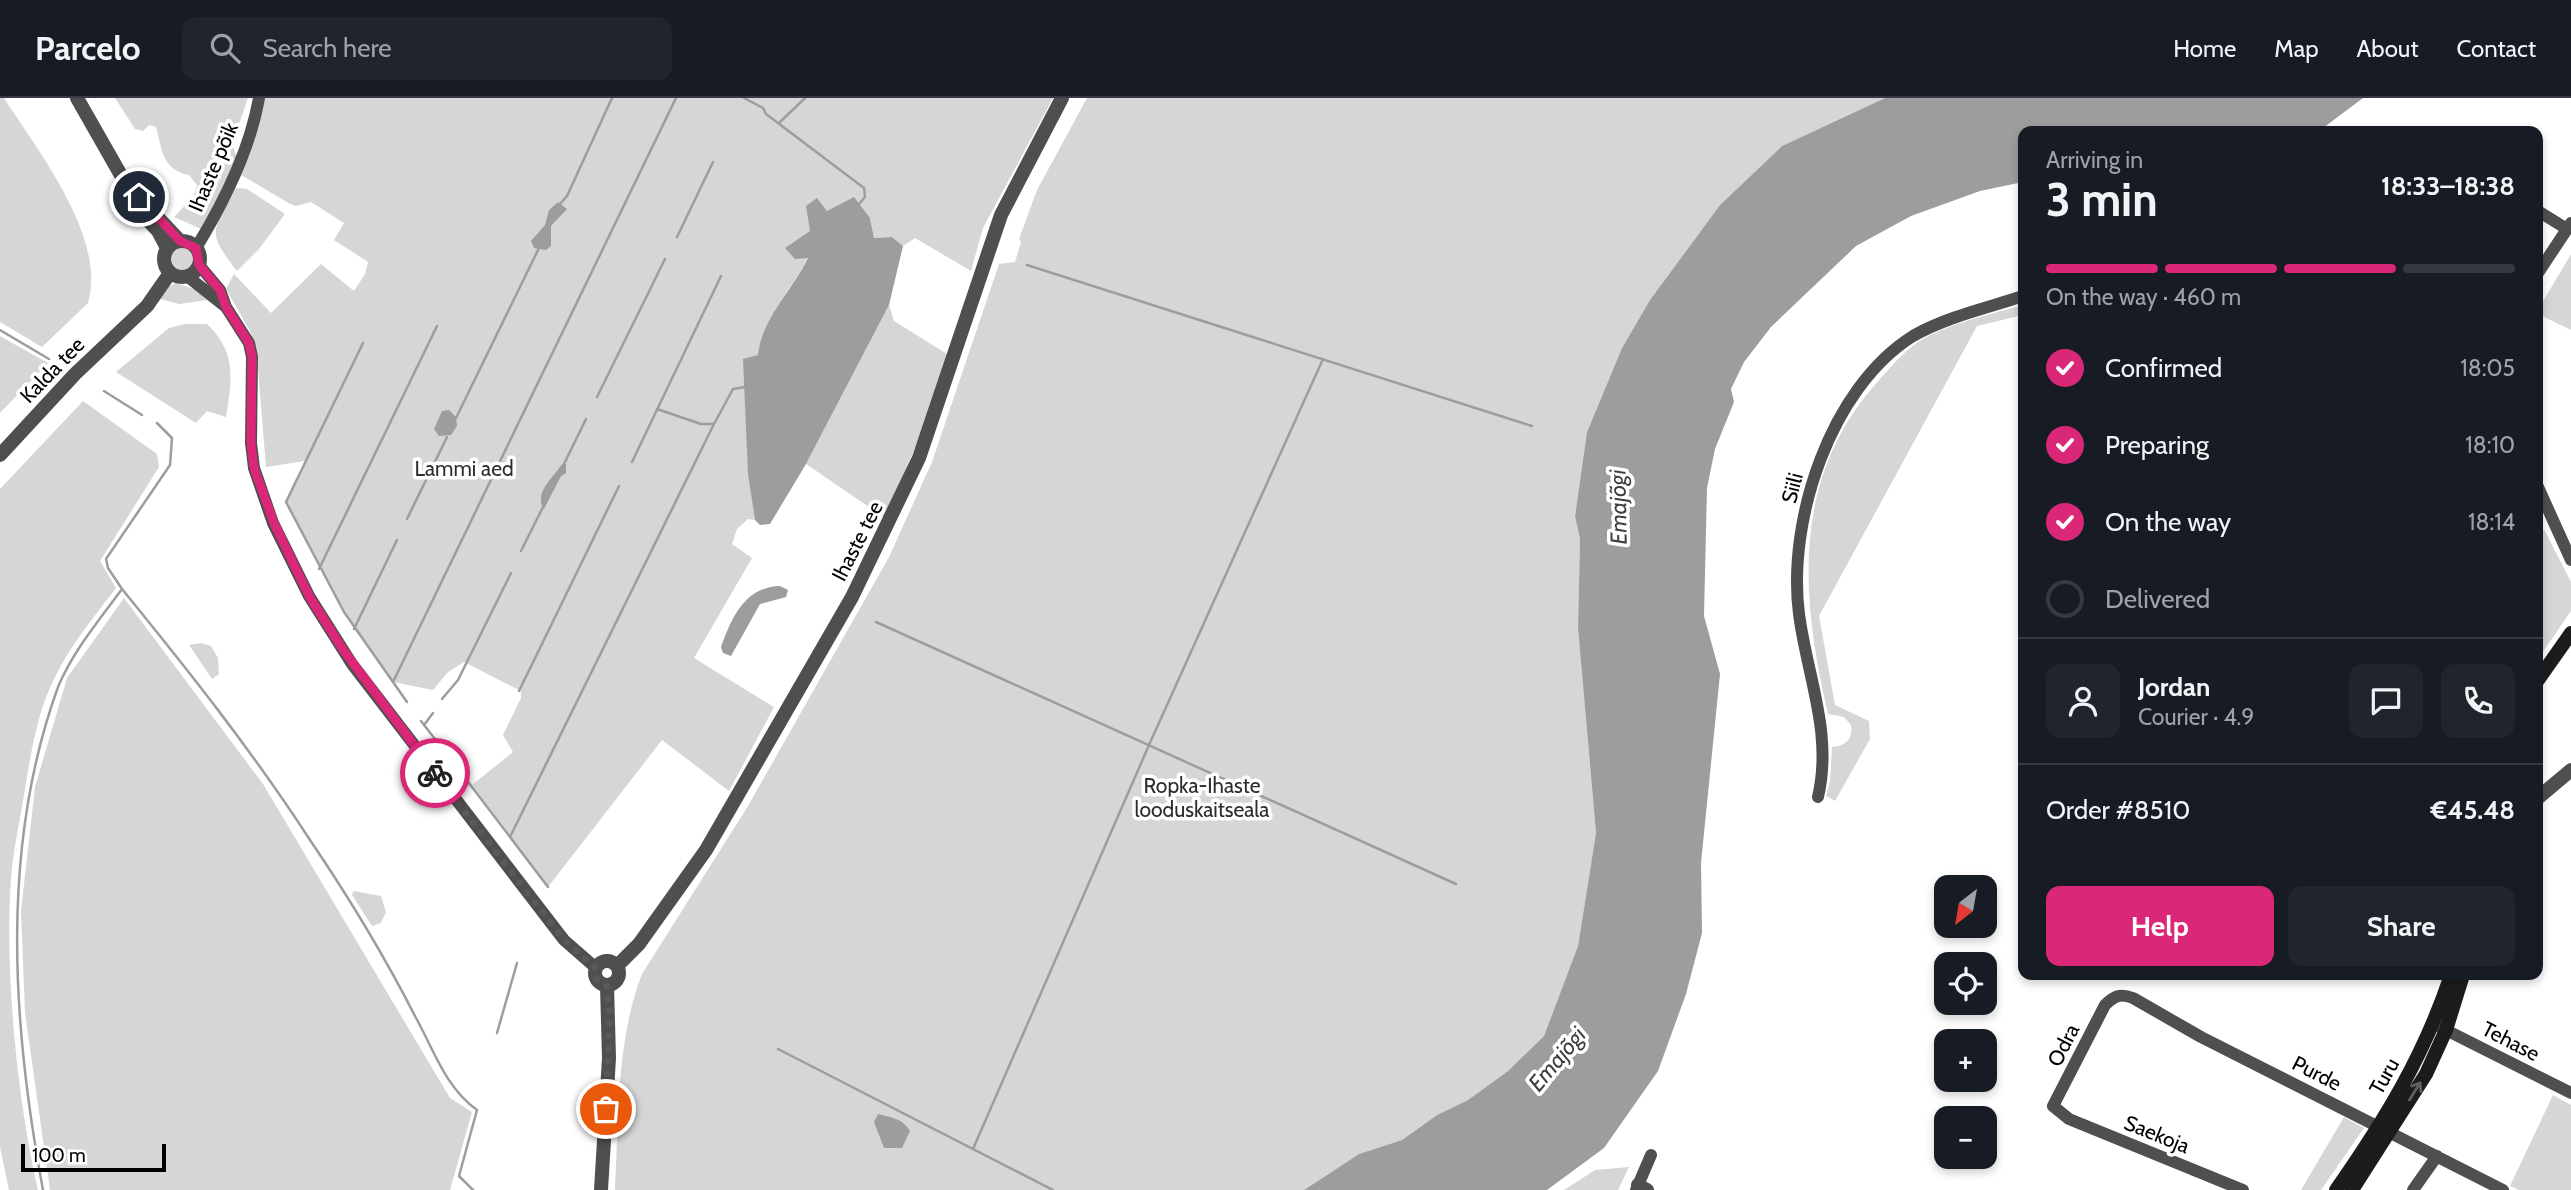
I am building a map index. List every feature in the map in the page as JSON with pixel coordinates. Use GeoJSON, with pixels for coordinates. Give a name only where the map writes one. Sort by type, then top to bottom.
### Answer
{"type":"FeatureCollection","features":[{"type":"Feature","properties":{"kind":"main road"},"geometry":{"type":"LineString","coordinates":[[2543,673],[2571,633]]}},
{"type":"Feature","properties":{"kind":"main road","name":"Turu"},"geometry":{"type":"LineString","coordinates":[[2440,1027],[2450,980]]}},
{"type":"Feature","properties":{"kind":"main road","name":"Turu"},"geometry":{"type":"LineString","coordinates":[[2352,1190],[2440,1027],[2461,980]]}},
{"type":"Feature","properties":{"kind":"main road","name":"Turu"},"geometry":{"type":"LineString","coordinates":[[2336,1190],[2385,1128]]}},
{"type":"Feature","properties":{"kind":"street"},"geometry":{"type":"LineString","coordinates":[[77,98],[126,184],[136,208],[174,244],[196,248],[199,265],[220,290],[226,307],[242,330],[252,357],[251,443],[259,486],[309,596],[352,664],[564,940],[596,968],[597,980],[607,986]]}},
{"type":"Feature","properties":{"kind":"street","name":"Ihaste põik"},"geometry":{"type":"LineString","coordinates":[[196,248],[253,127],[260,98]]}},
{"type":"Feature","properties":{"kind":"street","name":"Ihaste tee"},"geometry":{"type":"LineString","coordinates":[[617,966],[639,944],[706,850],[852,597],[919,458],[1001,215],[1062,98]]}},
{"type":"Feature","properties":{"kind":"street"},"geometry":{"type":"LineString","coordinates":[[2543,213],[2569,226],[2543,265]]}},
{"type":"Feature","properties":{"kind":"street"},"geometry":{"type":"LineString","coordinates":[[174,244],[167,268],[187,276],[226,307]]}},
{"type":"Feature","properties":{"kind":"street"},"geometry":{"type":"LineString","coordinates":[[187,276],[199,265]]}},
{"type":"Feature","properties":{"kind":"street","name":"Kalda tee"},"geometry":{"type":"LineString","coordinates":[[0,455],[75,374],[153,300],[167,268]]}},
{"type":"Feature","properties":{"kind":"street","name":"Siili"},"geometry":{"type":"LineString","coordinates":[[1818,797],[1824,757],[1823,733],[1799,613],[1800,537],[1819,460],[1847,406],[1895,350],[1936,325],[2018,298]]}},
{"type":"Feature","properties":{"kind":"street"},"geometry":{"type":"LineString","coordinates":[[2543,498],[2571,560]]}},
{"type":"Feature","properties":{"kind":"street"},"geometry":{"type":"LineString","coordinates":[[2543,794],[2571,770]]}},
{"type":"Feature","properties":{"kind":"street"},"geometry":{"type":"LineString","coordinates":[[596,968],[606,961],[617,966],[620,973],[618,981],[607,986]]}},
{"type":"Feature","properties":{"kind":"street"},"geometry":{"type":"LineString","coordinates":[[601,1190],[609,1058],[607,986]]}},
{"type":"Feature","properties":{"kind":"street","name":"Purde"},"geometry":{"type":"LineString","coordinates":[[2113,996],[2125,995],[2133,998],[2201,1037],[2503,1190]]}},
{"type":"Feature","properties":{"kind":"street","name":"Odra"},"geometry":{"type":"LineString","coordinates":[[2057,1112],[2053,1106],[2105,1005],[2113,996]]}},
{"type":"Feature","properties":{"kind":"street","name":"Tehase"},"geometry":{"type":"LineString","coordinates":[[2440,1027],[2571,1093]]}},
{"type":"Feature","properties":{"kind":"street","name":"Saekoja"},"geometry":{"type":"LineString","coordinates":[[2057,1112],[2243,1190]]}},
{"type":"Feature","properties":{"kind":"street"},"geometry":{"type":"LineString","coordinates":[[1640,1188],[1651,1155]]}},
{"type":"Feature","properties":{"kind":"street"},"geometry":{"type":"LineString","coordinates":[[2413,1190],[2437,1156]]}},
{"type":"Feature","properties":{"kind":"green space"},"geometry":{"type":"Polygon","coordinates":[[[0,98],[4,98],[51,169],[79,224],[88,251],[91,278],[88,303],[42,347],[0,322],[0,98]]]}},
{"type":"Feature","properties":{"kind":"green space"},"geometry":{"type":"Polygon","coordinates":[[[115,98],[248,98],[232,144],[238,160],[206,231],[174,217],[194,196],[197,185],[189,175],[168,163],[156,127],[149,125],[143,131],[135,129],[115,98]]]}},
{"type":"Feature","properties":{"kind":"green space","name":"Lammi aed"},"geometry":{"type":"Polygon","coordinates":[[[265,98],[1053,98],[983,228],[971,271],[915,238],[903,246],[892,237],[874,238],[870,218],[810,231],[795,259],[808,257],[775,312],[757,362],[752,388],[748,441],[755,520],[748,519],[737,529],[732,544],[752,558],[694,658],[774,707],[729,791],[662,740],[548,887],[472,785],[513,752],[503,735],[521,698],[521,691],[464,662],[448,672],[433,690],[393,682],[344,612],[286,502],[305,461],[266,467],[257,357],[251,333],[226,289],[234,274],[271,313],[321,264],[354,291],[365,274],[368,262],[334,240],[344,223],[311,202],[296,206],[290,204],[238,173],[265,98]]]}},
{"type":"Feature","properties":{"kind":"green space","name":"Ropka-Ihaste looduskaitseala"},"geometry":{"type":"Polygon","coordinates":[[[1087,98],[1885,98],[1782,146],[1720,205],[1650,300],[1622,348],[1587,432],[1575,516],[1580,539],[1578,628],[1596,833],[1578,946],[1544,1036],[1508,1071],[1468,1100],[1437,1115],[1402,1140],[1359,1154],[1304,1190],[615,1190],[623,1053],[627,1026],[642,974],[748,806],[889,557],[932,462],[999,264],[1015,262],[1021,242],[1019,239],[1037,190],[1087,98]]]}},
{"type":"Feature","properties":{"kind":"green space"},"geometry":{"type":"Polygon","coordinates":[[[236,188],[247,189],[285,214],[259,249],[237,271],[220,247],[216,231],[236,188]]]}},
{"type":"Feature","properties":{"kind":"green space"},"geometry":{"type":"Polygon","coordinates":[[[182,247],[191,250],[194,259],[191,268],[182,271],[173,268],[170,259],[173,250],[182,247]]]}},
{"type":"Feature","properties":{"kind":"green space"},"geometry":{"type":"Polygon","coordinates":[[[2571,254],[2571,330],[2543,316],[2543,302],[2571,254]]]}},
{"type":"Feature","properties":{"kind":"green space"},"geometry":{"type":"Polygon","coordinates":[[[176,283],[197,290],[208,300],[179,304],[160,299],[166,288],[176,283]]]}},
{"type":"Feature","properties":{"kind":"green space"},"geometry":{"type":"Polygon","coordinates":[[[889,305],[894,321],[947,354],[924,426],[885,518],[806,464],[889,305]]]}},
{"type":"Feature","properties":{"kind":"green space"},"geometry":{"type":"Polygon","coordinates":[[[2018,306],[2018,316],[1977,326],[1819,616],[1835,705],[1869,721],[1870,739],[1835,801],[1826,796],[1830,782],[1832,747],[1848,741],[1851,725],[1844,717],[1828,714],[1812,628],[1809,585],[1810,543],[1816,502],[1828,462],[1846,424],[1894,363],[1930,335],[2018,306]]]}},
{"type":"Feature","properties":{"kind":"green space"},"geometry":{"type":"Polygon","coordinates":[[[185,324],[207,324],[217,335],[228,356],[231,379],[226,417],[207,411],[196,423],[116,372],[169,328],[185,324]]]}},
{"type":"Feature","properties":{"kind":"green space"},"geometry":{"type":"Polygon","coordinates":[[[0,336],[48,363],[0,413],[0,336]]]}},
{"type":"Feature","properties":{"kind":"green space"},"geometry":{"type":"Polygon","coordinates":[[[83,401],[157,454],[159,467],[100,561],[116,588],[59,668],[47,694],[32,748],[12,867],[9,944],[18,1073],[38,1190],[9,1190],[0,1147],[0,489],[83,401]]]}},
{"type":"Feature","properties":{"kind":"green space"},"geometry":{"type":"Polygon","coordinates":[[[2543,531],[2571,582],[2571,611],[2543,652],[2543,531]]]}},
{"type":"Feature","properties":{"kind":"green space"},"geometry":{"type":"Polygon","coordinates":[[[124,598],[263,784],[450,1098],[472,1112],[450,1190],[50,1190],[25,1013],[21,911],[35,787],[67,678],[124,598]]]}},
{"type":"Feature","properties":{"kind":"green space"},"geometry":{"type":"Polygon","coordinates":[[[201,643],[211,646],[218,658],[219,674],[212,679],[189,645],[201,643]]]}},
{"type":"Feature","properties":{"kind":"green space"},"geometry":{"type":"Polygon","coordinates":[[[354,891],[381,896],[386,912],[381,923],[372,926],[352,895],[354,891]]]}},
{"type":"Feature","properties":{"kind":"green space"},"geometry":{"type":"Polygon","coordinates":[[[2553,1095],[2571,1105],[2571,1190],[2519,1190],[2510,1186],[2553,1095]]]}},
{"type":"Feature","properties":{"kind":"green space"},"geometry":{"type":"Polygon","coordinates":[[[2344,1117],[2364,1128],[2321,1190],[2301,1190],[2344,1117]]]}},
{"type":"Feature","properties":{"kind":"green space"},"geometry":{"type":"Polygon","coordinates":[[[1629,1167],[1618,1190],[1564,1190],[1595,1170],[1629,1167]]]}},
{"type":"Feature","properties":{"kind":"water","name":"Emajõgi"},"geometry":{"type":"Polygon","coordinates":[[[1885,98],[2363,98],[2326,126],[2018,126],[2018,183],[1980,191],[1911,216],[1856,246],[1771,327],[1744,362],[1731,389],[1734,402],[1715,449],[1707,488],[1704,616],[1720,674],[1701,863],[1702,933],[1686,994],[1658,1071],[1604,1148],[1547,1190],[1304,1190],[1359,1154],[1402,1140],[1437,1115],[1468,1100],[1508,1071],[1544,1036],[1578,946],[1596,833],[1578,628],[1580,539],[1575,516],[1587,432],[1622,348],[1650,300],[1720,205],[1782,146],[1885,98]]]}},
{"type":"Feature","properties":{"kind":"water"},"geometry":{"type":"Polygon","coordinates":[[[854,197],[870,218],[874,238],[892,237],[903,246],[889,305],[806,464],[770,524],[760,525],[755,520],[748,474],[743,359],[758,355],[771,317],[808,258],[795,259],[785,248],[810,231],[806,206],[817,198],[827,211],[854,197]]]}},
{"type":"Feature","properties":{"kind":"water"},"geometry":{"type":"Polygon","coordinates":[[[558,202],[567,209],[551,226],[551,246],[546,250],[534,248],[531,241],[545,225],[549,210],[558,202]]]}},
{"type":"Feature","properties":{"kind":"water"},"geometry":{"type":"Polygon","coordinates":[[[449,410],[456,417],[457,426],[451,435],[439,436],[434,429],[442,411],[449,410]]]}},
{"type":"Feature","properties":{"kind":"water"},"geometry":{"type":"Polygon","coordinates":[[[562,464],[566,464],[566,473],[561,476],[544,509],[541,503],[543,491],[562,464]]]}},
{"type":"Feature","properties":{"kind":"water"},"geometry":{"type":"Polygon","coordinates":[[[780,586],[788,590],[786,597],[760,604],[731,656],[723,653],[721,647],[725,636],[742,606],[758,592],[780,586]]]}},
{"type":"Feature","properties":{"kind":"water"},"geometry":{"type":"Polygon","coordinates":[[[878,1114],[900,1121],[910,1131],[902,1148],[884,1148],[874,1122],[878,1114]]]}},
{"type":"Feature","properties":{"kind":"waterway"},"geometry":{"type":"LineString","coordinates":[[560,204],[567,196],[612,98]]}},
{"type":"Feature","properties":{"kind":"waterway"},"geometry":{"type":"LineString","coordinates":[[393,682],[676,98]]}},
{"type":"Feature","properties":{"kind":"waterway"},"geometry":{"type":"LineString","coordinates":[[744,98],[763,108],[766,114],[864,188],[865,197],[859,204]]}},
{"type":"Feature","properties":{"kind":"waterway"},"geometry":{"type":"LineString","coordinates":[[780,122],[805,98]]}},
{"type":"Feature","properties":{"kind":"waterway"},"geometry":{"type":"LineString","coordinates":[[677,237],[713,162]]}},
{"type":"Feature","properties":{"kind":"waterway"},"geometry":{"type":"LineString","coordinates":[[456,418],[539,248]]}},
{"type":"Feature","properties":{"kind":"waterway"},"geometry":{"type":"LineString","coordinates":[[597,397],[665,259]]}},
{"type":"Feature","properties":{"kind":"waterway"},"geometry":{"type":"LineString","coordinates":[[1027,265],[1532,426]]}},
{"type":"Feature","properties":{"kind":"waterway"},"geometry":{"type":"LineString","coordinates":[[632,462],[721,276]]}},
{"type":"Feature","properties":{"kind":"waterway"},"geometry":{"type":"LineString","coordinates":[[319,569],[437,326]]}},
{"type":"Feature","properties":{"kind":"waterway"},"geometry":{"type":"LineString","coordinates":[[0,330],[49,359]]}},
{"type":"Feature","properties":{"kind":"waterway"},"geometry":{"type":"LineString","coordinates":[[363,343],[286,502],[344,612],[407,702]]}},
{"type":"Feature","properties":{"kind":"waterway"},"geometry":{"type":"LineString","coordinates":[[973,1149],[1149,745],[1323,359]]}},
{"type":"Feature","properties":{"kind":"waterway"},"geometry":{"type":"LineString","coordinates":[[657,409],[701,424],[714,424],[733,389],[745,387]]}},
{"type":"Feature","properties":{"kind":"waterway"},"geometry":{"type":"LineString","coordinates":[[104,391],[142,415]]}},
{"type":"Feature","properties":{"kind":"waterway"},"geometry":{"type":"LineString","coordinates":[[563,466],[586,419]]}},
{"type":"Feature","properties":{"kind":"waterway"},"geometry":{"type":"LineString","coordinates":[[43,1190],[24,1064],[19,1000],[17,936],[27,810],[39,748],[58,687],[79,648],[122,589],[108,568],[106,559],[170,465],[172,438],[157,423]]}},
{"type":"Feature","properties":{"kind":"waterway"},"geometry":{"type":"LineString","coordinates":[[510,837],[714,424]]}},
{"type":"Feature","properties":{"kind":"waterway"},"geometry":{"type":"LineString","coordinates":[[407,519],[447,437]]}},
{"type":"Feature","properties":{"kind":"waterway"},"geometry":{"type":"LineString","coordinates":[[519,691],[619,486]]}},
{"type":"Feature","properties":{"kind":"waterway"},"geometry":{"type":"LineString","coordinates":[[521,551],[543,507]]}},
{"type":"Feature","properties":{"kind":"waterway"},"geometry":{"type":"LineString","coordinates":[[354,629],[397,540]]}},
{"type":"Feature","properties":{"kind":"waterway"},"geometry":{"type":"LineString","coordinates":[[442,699],[458,680],[511,573]]}},
{"type":"Feature","properties":{"kind":"waterway"},"geometry":{"type":"LineString","coordinates":[[122,589],[219,712],[288,807],[366,927],[448,1079],[477,1110],[459,1176],[473,1190]]}},
{"type":"Feature","properties":{"kind":"waterway"},"geometry":{"type":"LineString","coordinates":[[876,622],[1456,884]]}},
{"type":"Feature","properties":{"kind":"waterway"},"geometry":{"type":"LineString","coordinates":[[424,725],[433,713]]}},
{"type":"Feature","properties":{"kind":"waterway"},"geometry":{"type":"LineString","coordinates":[[421,721],[445,752]]}},
{"type":"Feature","properties":{"kind":"waterway"},"geometry":{"type":"LineString","coordinates":[[459,770],[548,887]]}},
{"type":"Feature","properties":{"kind":"waterway"},"geometry":{"type":"LineString","coordinates":[[497,1033],[517,963]]}},
{"type":"Feature","properties":{"kind":"waterway"},"geometry":{"type":"LineString","coordinates":[[778,1049],[1053,1190]]}},
{"type":"Feature","properties":{"kind":"way so far"},"geometry":{"type":"LineString","coordinates":[[435,773],[564,940],[596,968],[597,980],[607,986],[610,1013],[606,1109]]}},
{"type":"Feature","properties":{"kind":"route"},"geometry":{"type":"LineString","coordinates":[[139,197],[180,241],[186,241],[196,248],[199,265],[220,290],[226,307],[249,343],[252,357],[251,443],[254,468],[262,496],[309,596],[352,664],[435,773]]}}]}
